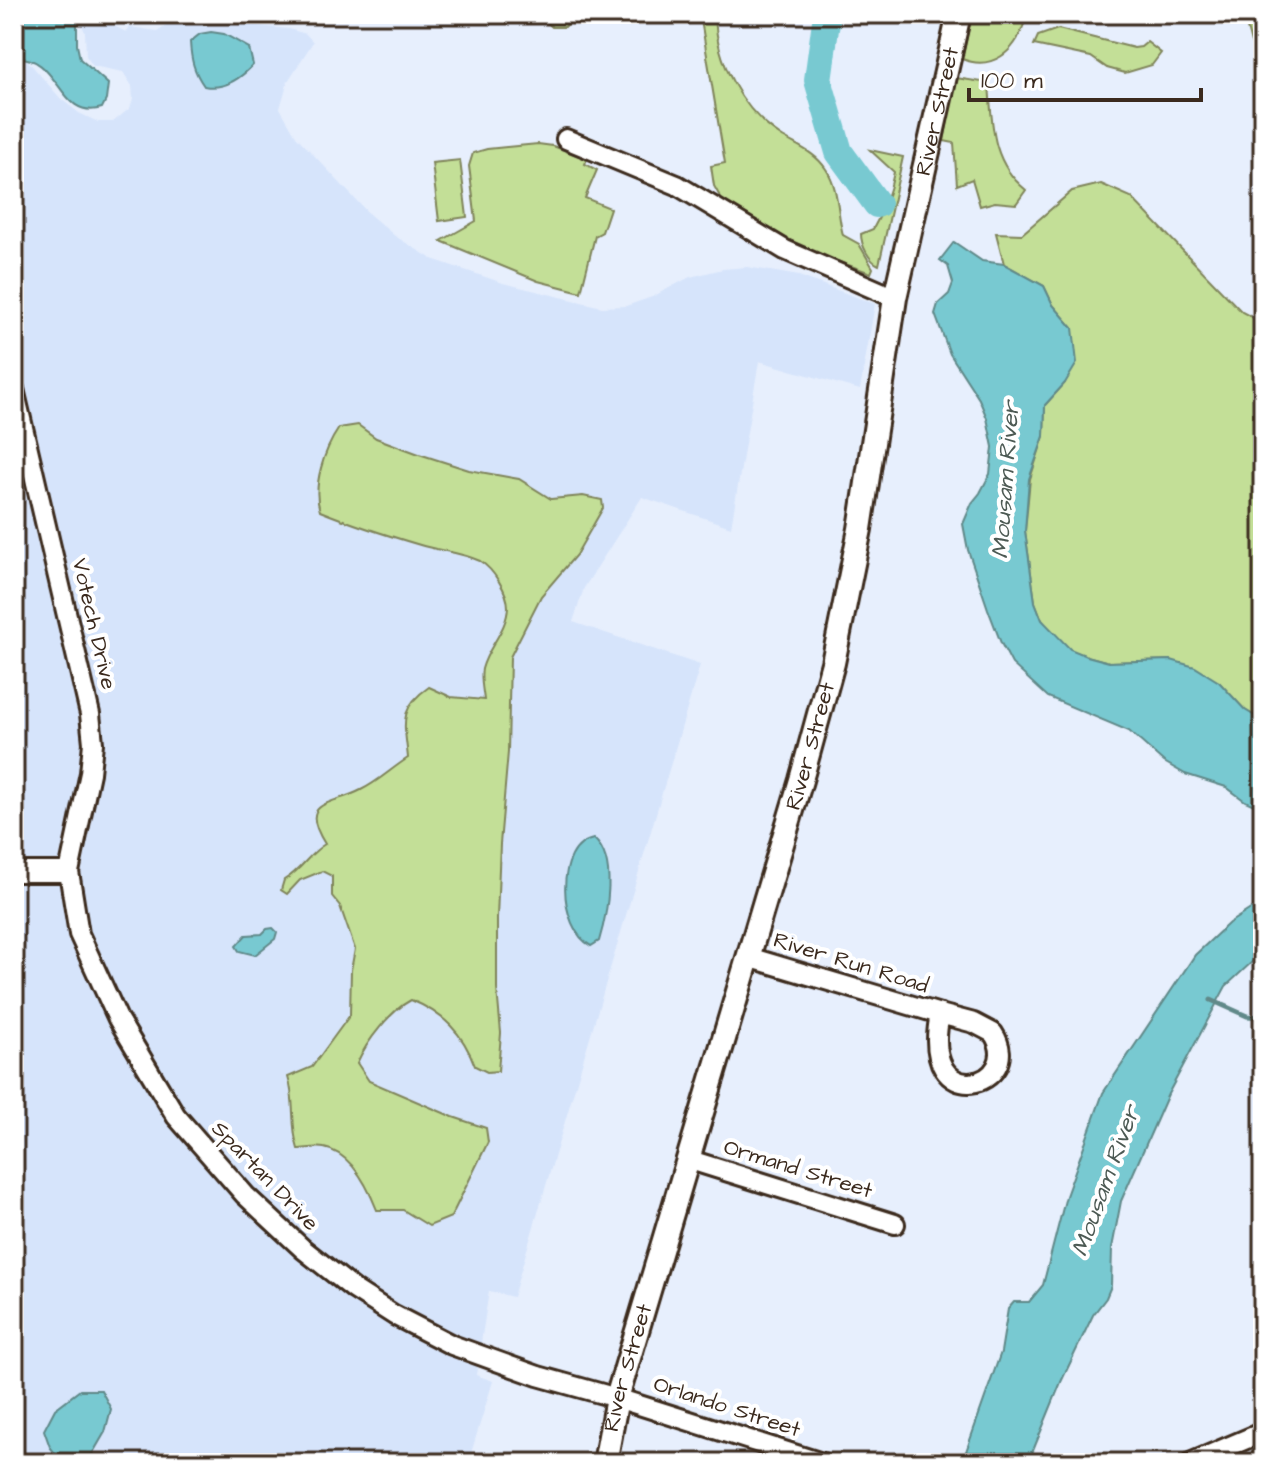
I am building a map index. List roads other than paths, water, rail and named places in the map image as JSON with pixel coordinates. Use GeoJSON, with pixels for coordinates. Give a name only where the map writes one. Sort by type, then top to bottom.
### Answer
{"type":"FeatureCollection","features":[{"type":"Feature","properties":{"kind":"street","name":"River Street"},"geometry":{"type":"LineString","coordinates":[[605,1463],[617,1398],[801,780],[839,636],[860,529],[895,298],[959,14]]}},
{"type":"Feature","properties":{"kind":"street"},"geometry":{"type":"LineString","coordinates":[[566,139],[677,185],[785,250],[895,298]]}},
{"type":"Feature","properties":{"kind":"street","name":"Votech Drive"},"geometry":{"type":"LineString","coordinates":[[14,389],[90,714],[93,743],[90,773],[69,872]]}},
{"type":"Feature","properties":{"kind":"street"},"geometry":{"type":"LineString","coordinates":[[14,872],[69,872]]}},
{"type":"Feature","properties":{"kind":"street","name":"Spartan Drive"},"geometry":{"type":"LineString","coordinates":[[69,872],[79,934],[118,1019],[176,1116],[245,1195],[313,1258],[394,1315],[452,1345],[538,1376],[617,1398]]}},
{"type":"Feature","properties":{"kind":"street","name":"River Run Road"},"geometry":{"type":"LineString","coordinates":[[748,957],[940,1014]]}},
{"type":"Feature","properties":{"kind":"street","name":"Ormand Street"},"geometry":{"type":"LineString","coordinates":[[687,1159],[895,1224]]}},
{"type":"Feature","properties":{"kind":"street","name":"Orlando Street"},"geometry":{"type":"LineString","coordinates":[[617,1398],[822,1463]]}},
{"type":"Feature","properties":{"kind":"street"},"geometry":{"type":"LineString","coordinates":[[1190,1463],[1263,1432]]}},
{"type":"Feature","properties":{"kind":"water"},"geometry":{"type":"Polygon","coordinates":[[[14,14],[77,14],[80,59],[108,84],[102,108],[87,109],[76,105],[41,66],[14,58],[14,14]]]}},
{"type":"Feature","properties":{"kind":"water"},"geometry":{"type":"Polygon","coordinates":[[[200,34],[224,34],[249,48],[253,65],[231,82],[211,87],[204,86],[198,76],[190,42],[200,34]]]}},
{"type":"Feature","properties":{"kind":"water"},"geometry":{"type":"Polygon","coordinates":[[[954,242],[982,261],[1004,264],[1044,286],[1053,305],[1073,328],[1077,363],[1065,383],[1045,405],[1044,436],[1029,479],[1025,531],[1035,602],[1042,620],[1070,649],[1087,656],[1109,662],[1171,660],[1195,667],[1219,682],[1245,710],[1263,721],[1263,809],[1226,787],[1185,774],[1164,762],[1129,731],[1048,697],[1012,664],[988,609],[968,550],[963,524],[990,474],[993,447],[979,399],[950,354],[935,314],[938,304],[949,294],[953,283],[948,266],[940,260],[954,242]]]}},
{"type":"Feature","properties":{"kind":"water"},"geometry":{"type":"Polygon","coordinates":[[[594,839],[606,860],[608,888],[599,941],[591,946],[580,937],[572,923],[565,888],[572,856],[581,845],[594,839]]]}},
{"type":"Feature","properties":{"kind":"water"},"geometry":{"type":"Polygon","coordinates":[[[1263,901],[1263,956],[1253,961],[1226,986],[1168,1094],[1121,1201],[1112,1248],[1111,1286],[1093,1315],[1061,1382],[1028,1463],[962,1463],[1001,1352],[1008,1309],[1014,1302],[1029,1302],[1043,1285],[1066,1196],[1103,1093],[1195,955],[1229,923],[1263,901]]]}},
{"type":"Feature","properties":{"kind":"water"},"geometry":{"type":"Polygon","coordinates":[[[273,928],[277,932],[275,939],[255,955],[239,951],[236,946],[246,935],[262,934],[273,928]]]}},
{"type":"Feature","properties":{"kind":"water"},"geometry":{"type":"Polygon","coordinates":[[[80,1390],[101,1390],[111,1409],[105,1432],[87,1463],[63,1463],[50,1447],[44,1430],[55,1409],[80,1390]]]}},
{"type":"Feature","properties":{"kind":"waterway","name":"Mousam River"},"geometry":{"type":"LineString","coordinates":[[827,14],[818,80],[839,152],[877,204]]}},
{"type":"Feature","properties":{"kind":"waterway"},"geometry":{"type":"LineString","coordinates":[[1211,1000],[1247,1016],[1263,1017]]}}]}
